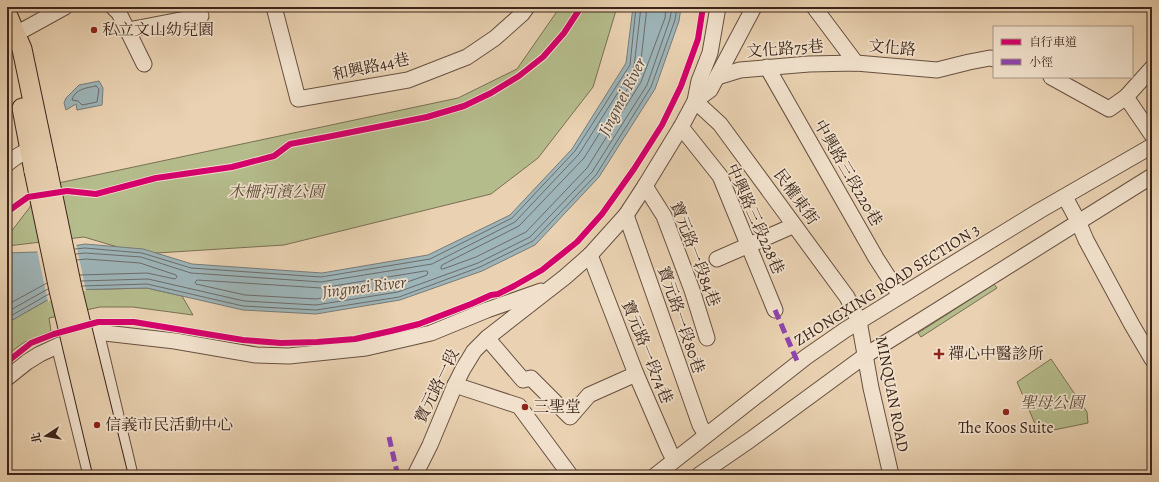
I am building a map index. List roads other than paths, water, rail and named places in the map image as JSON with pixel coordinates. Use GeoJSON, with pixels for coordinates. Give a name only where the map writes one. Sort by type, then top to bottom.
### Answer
{"type":"FeatureCollection","features":[{"type":"Feature","properties":{"kind":"main road"},"geometry":{"type":"LineString","coordinates":[[7,14],[10,53],[72,288],[118,475]]}},
{"type":"Feature","properties":{"kind":"main road"},"geometry":{"type":"LineString","coordinates":[[41,170],[59,290],[103,475]]}},
{"type":"Feature","properties":{"kind":"street"},"geometry":{"type":"LineString","coordinates":[[10,38],[65,7]]}},
{"type":"Feature","properties":{"kind":"street"},"geometry":{"type":"LineString","coordinates":[[113,7],[119,13],[144,64]]}},
{"type":"Feature","properties":{"kind":"street","name":"和興路44巷"},"geometry":{"type":"LineString","coordinates":[[274,7],[298,99],[408,80],[467,57],[495,38],[522,14],[527,7]]}},
{"type":"Feature","properties":{"kind":"street"},"geometry":{"type":"LineString","coordinates":[[694,102],[699,81],[710,53],[718,7]]}},
{"type":"Feature","properties":{"kind":"street","name":"寶元路一段"},"geometry":{"type":"LineString","coordinates":[[415,475],[430,445],[455,385],[474,351],[590,255],[626,215],[682,127],[694,102],[710,90],[754,7]]}},
{"type":"Feature","properties":{"kind":"street","name":"文化路"},"geometry":{"type":"LineString","coordinates":[[814,7],[856,63],[937,70],[993,58]]}},
{"type":"Feature","properties":{"kind":"street"},"geometry":{"type":"LineString","coordinates":[[128,30],[202,16]]}},
{"type":"Feature","properties":{"kind":"street","name":"文化路75巷"},"geometry":{"type":"LineString","coordinates":[[717,77],[740,70],[808,64],[856,63]]}},
{"type":"Feature","properties":{"kind":"street","name":"中興路三段220巷"},"geometry":{"type":"LineString","coordinates":[[768,68],[899,296]]}},
{"type":"Feature","properties":{"kind":"street"},"geometry":{"type":"LineString","coordinates":[[1053,78],[1109,109],[1126,97],[1152,68]]}},
{"type":"Feature","properties":{"kind":"street"},"geometry":{"type":"LineString","coordinates":[[1126,97],[1152,135]]}},
{"type":"Feature","properties":{"kind":"street","name":"民權東街"},"geometry":{"type":"LineString","coordinates":[[694,102],[720,124],[847,297],[859,321]]}},
{"type":"Feature","properties":{"kind":"street","name":"中興路三段228巷"},"geometry":{"type":"LineString","coordinates":[[682,127],[720,176],[775,310]]}},
{"type":"Feature","properties":{"kind":"street","name":"ZHONGXING ROAD SECTION 3"},"geometry":{"type":"LineString","coordinates":[[656,475],[806,357],[859,321],[1039,211],[1152,146]]}},
{"type":"Feature","properties":{"kind":"street"},"geometry":{"type":"LineString","coordinates":[[7,164],[18,155],[36,148]]}},
{"type":"Feature","properties":{"kind":"street"},"geometry":{"type":"LineString","coordinates":[[699,475],[750,440],[866,355],[1152,176]]}},
{"type":"Feature","properties":{"kind":"street","name":"寶元路一段84巷"},"geometry":{"type":"LineString","coordinates":[[645,186],[664,216],[692,290],[707,338]]}},
{"type":"Feature","properties":{"kind":"street"},"geometry":{"type":"LineString","coordinates":[[1065,197],[1078,221],[1089,247],[1152,359]]}},
{"type":"Feature","properties":{"kind":"street","name":"寶元路一段80巷"},"geometry":{"type":"LineString","coordinates":[[626,215],[700,425],[706,435]]}},
{"type":"Feature","properties":{"kind":"street"},"geometry":{"type":"LineString","coordinates":[[717,259],[788,228],[792,223]]}},
{"type":"Feature","properties":{"kind":"street","name":"寶元路一段74巷"},"geometry":{"type":"LineString","coordinates":[[590,255],[636,374],[668,450],[674,460]]}},
{"type":"Feature","properties":{"kind":"street"},"geometry":{"type":"LineString","coordinates":[[7,378],[26,362],[40,354],[59,345],[96,332],[175,341],[256,355],[289,356],[366,348],[431,333],[486,310],[552,287]]}},
{"type":"Feature","properties":{"kind":"street","name":"MINQUAN ROAD"},"geometry":{"type":"LineString","coordinates":[[859,321],[871,388],[891,475]]}},
{"type":"Feature","properties":{"kind":"street"},"geometry":{"type":"LineString","coordinates":[[96,332],[130,475]]}},
{"type":"Feature","properties":{"kind":"street"},"geometry":{"type":"LineString","coordinates":[[488,338],[523,380],[531,378],[570,417],[589,395],[636,374]]}},
{"type":"Feature","properties":{"kind":"street"},"geometry":{"type":"LineString","coordinates":[[59,345],[90,475]]}},
{"type":"Feature","properties":{"kind":"street"},"geometry":{"type":"LineString","coordinates":[[455,385],[519,406],[570,475]]}},
{"type":"Feature","properties":{"kind":"water","name":"Jingmei River"},"geometry":{"type":"Polygon","coordinates":[[[633,7],[681,7],[679,21],[655,89],[599,177],[535,245],[482,271],[400,300],[316,314],[243,310],[147,288],[65,290],[7,323],[7,253],[37,252],[85,244],[143,249],[192,264],[322,273],[428,255],[510,215],[572,149],[626,63],[633,7]]]}},
{"type":"Feature","properties":{"kind":"water"},"geometry":{"type":"Polygon","coordinates":[[[99,81],[103,88],[102,105],[77,110],[76,104],[66,110],[64,103],[66,98],[79,85],[99,81]]]}},
{"type":"Feature","properties":{"kind":"place","name":"私立文山幼兒園"},"geometry":{"type":"Point","coordinates":[94,30]}},
{"type":"Feature","properties":{"kind":"place","name":"禪心中醫診所"},"geometry":{"type":"Point","coordinates":[939,354]}},
{"type":"Feature","properties":{"kind":"place","name":"三聖堂"},"geometry":{"type":"Point","coordinates":[525,407]}},
{"type":"Feature","properties":{"kind":"place","name":"The Koos Suite"},"geometry":{"type":"Point","coordinates":[1006,412]}},
{"type":"Feature","properties":{"kind":"place","name":"信義市民活動中心"},"geometry":{"type":"Point","coordinates":[97,425]}},
{"type":"Feature","properties":{"kind":"park label","name":"木柵河濱公園"},"geometry":{"type":"Point","coordinates":[276,192]}},
{"type":"Feature","properties":{"kind":"park label","name":"聖母公園"},"geometry":{"type":"Point","coordinates":[1052,403]}}]}
